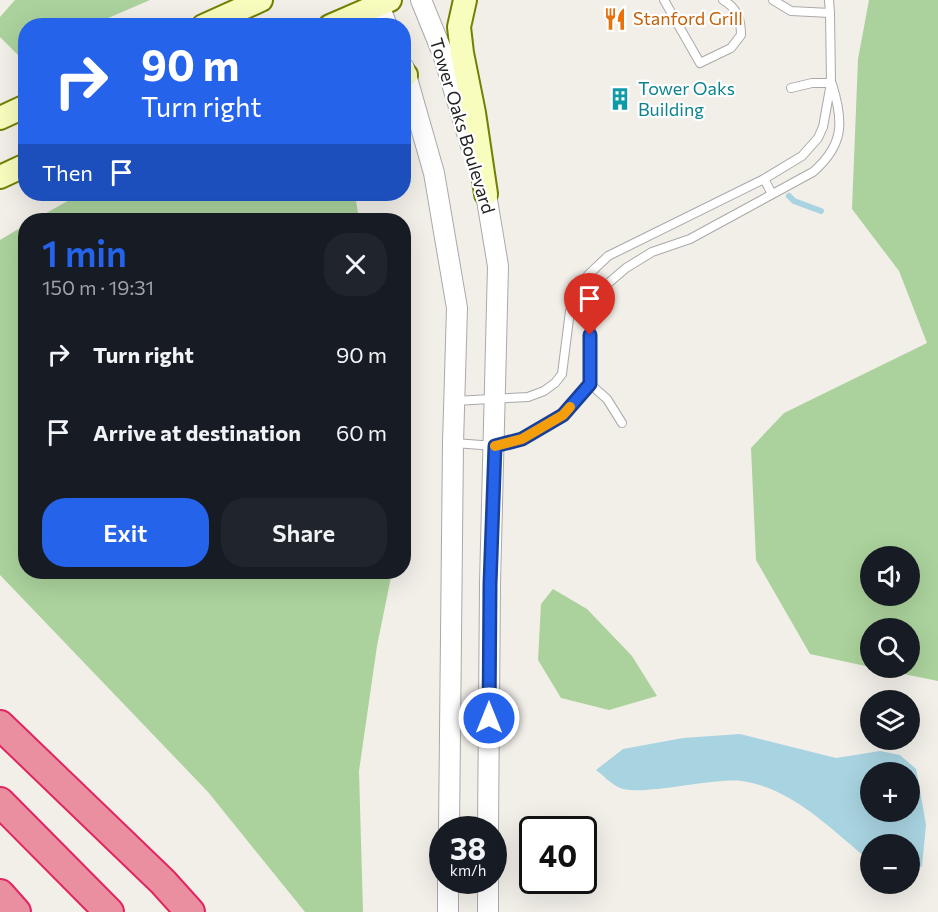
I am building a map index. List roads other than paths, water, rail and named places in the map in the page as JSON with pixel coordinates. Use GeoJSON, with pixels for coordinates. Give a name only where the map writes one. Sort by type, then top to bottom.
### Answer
{"type":"FeatureCollection","features":[{"type":"Feature","properties":{"kind":"highway"},"geometry":{"type":"LineString","coordinates":[[0,724],[163,882],[190,912]]}},
{"type":"Feature","properties":{"kind":"highway"},"geometry":{"type":"LineString","coordinates":[[0,802],[109,912]]}},
{"type":"Feature","properties":{"kind":"highway"},"geometry":{"type":"LineString","coordinates":[[0,894],[16,912]]}},
{"type":"Feature","properties":{"kind":"main road"},"geometry":{"type":"LineString","coordinates":[[221,18],[261,0]]}},
{"type":"Feature","properties":{"kind":"main road"},"geometry":{"type":"LineString","coordinates":[[465,0],[459,27],[486,194]]}},
{"type":"Feature","properties":{"kind":"main road"},"geometry":{"type":"LineString","coordinates":[[354,18],[383,8]]}},
{"type":"Feature","properties":{"kind":"main road"},"geometry":{"type":"LineString","coordinates":[[0,118],[18,110]]}},
{"type":"Feature","properties":{"kind":"main road"},"geometry":{"type":"LineString","coordinates":[[0,177],[18,169]]}},
{"type":"Feature","properties":{"kind":"street","name":"Tower Oaks Boulevard"},"geometry":{"type":"LineString","coordinates":[[421,0],[443,54],[486,194],[498,266],[490,584],[488,816]]}},
{"type":"Feature","properties":{"kind":"street"},"geometry":{"type":"LineString","coordinates":[[411,96],[434,173],[457,308],[453,443],[449,816]]}},
{"type":"Feature","properties":{"kind":"street"},"geometry":{"type":"LineString","coordinates":[[448,894],[448,912]]}},
{"type":"Feature","properties":{"kind":"street"},"geometry":{"type":"LineString","coordinates":[[488,894],[488,912]]}},
{"type":"Feature","properties":{"kind":"lane"},"geometry":{"type":"LineString","coordinates":[[664,0],[700,63],[731,48],[741,34],[741,22],[732,5],[723,0]]}},
{"type":"Feature","properties":{"kind":"lane"},"geometry":{"type":"LineString","coordinates":[[773,0],[791,11],[830,13]]}},
{"type":"Feature","properties":{"kind":"lane"},"geometry":{"type":"LineString","coordinates":[[454,401],[528,397],[544,391],[562,374],[570,311],[580,285],[608,256],[764,179],[802,156],[818,138],[823,127],[831,83],[829,0]]}},
{"type":"Feature","properties":{"kind":"lane"},"geometry":{"type":"LineString","coordinates":[[791,88],[812,83],[831,83]]}},
{"type":"Feature","properties":{"kind":"lane"},"geometry":{"type":"LineString","coordinates":[[453,443],[495,446],[522,439],[563,415],[590,384],[589,351],[592,319],[605,286],[626,268],[652,252],[690,239],[813,172],[825,162],[838,136],[840,109],[831,83]]}},
{"type":"Feature","properties":{"kind":"lane"},"geometry":{"type":"LineString","coordinates":[[764,179],[772,194]]}},
{"type":"Feature","properties":{"kind":"lane"},"geometry":{"type":"LineString","coordinates":[[590,384],[607,399],[622,423]]}},
{"type":"Feature","properties":{"kind":"water"},"geometry":{"type":"Polygon","coordinates":[[[740,734],[836,758],[880,751],[900,755],[908,762],[860,762],[860,822],[920,822],[920,791],[926,825],[922,866],[920,868],[920,834],[860,834],[860,853],[794,801],[760,785],[729,781],[642,790],[618,787],[596,770],[623,749],[683,738],[740,734]]]}},
{"type":"Feature","properties":{"kind":"waterway"},"geometry":{"type":"LineString","coordinates":[[789,196],[794,201],[821,211]]}},
{"type":"Feature","properties":{"kind":"place","name":"Stanford Grill"},"geometry":{"type":"Point","coordinates":[615,19]}},
{"type":"Feature","properties":{"kind":"place","name":"Tower Oaks Building"},"geometry":{"type":"Point","coordinates":[620,99]}}]}
